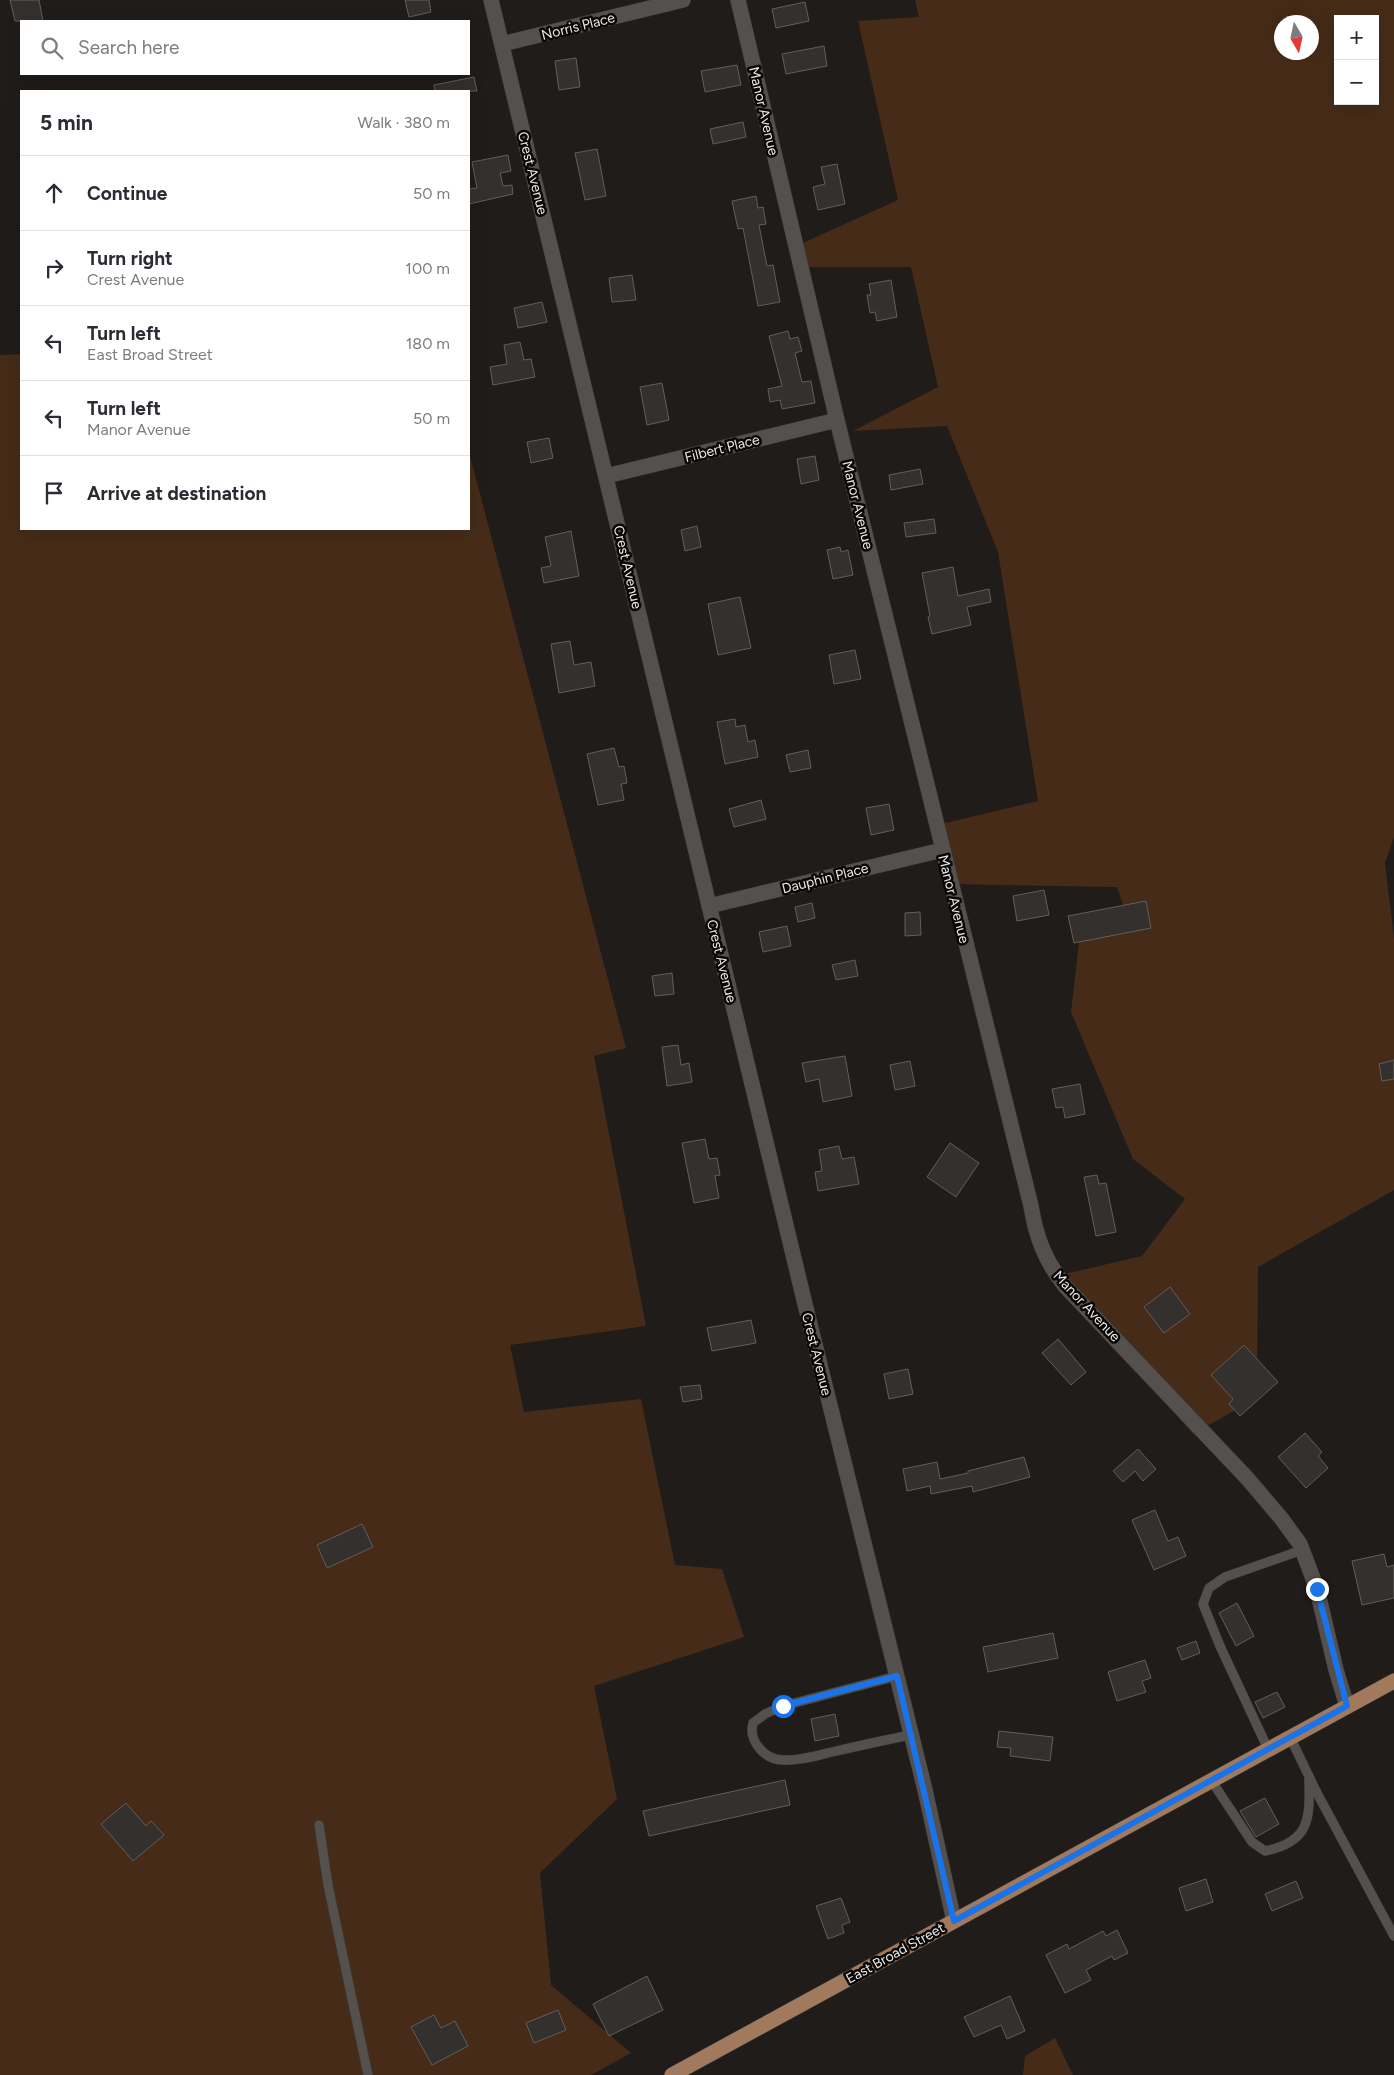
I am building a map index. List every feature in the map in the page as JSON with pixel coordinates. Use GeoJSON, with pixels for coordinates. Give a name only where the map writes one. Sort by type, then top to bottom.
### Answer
{"type":"FeatureCollection","features":[{"type":"Feature","properties":{"kind":"main road","name":"East Broad Street"},"geometry":{"type":"LineString","coordinates":[[672,2075],[1394,1681]]}},
{"type":"Feature","properties":{"kind":"street","name":"Crest Avenue"},"geometry":{"type":"LineString","coordinates":[[491,0],[911,1734],[954,1921]]}},
{"type":"Feature","properties":{"kind":"street","name":"Norris Place"},"geometry":{"type":"LineString","coordinates":[[502,44],[683,0]]}},
{"type":"Feature","properties":{"kind":"street","name":"Manor Avenue"},"geometry":{"type":"LineString","coordinates":[[738,0],[837,420],[1031,1206],[1035,1231],[1051,1268],[1066,1286],[1158,1382],[1170,1398],[1247,1478],[1282,1518],[1302,1550],[1317,1589],[1347,1706]]}},
{"type":"Feature","properties":{"kind":"street","name":"Filbert Place"},"geometry":{"type":"LineString","coordinates":[[606,476],[837,420]]}},
{"type":"Feature","properties":{"kind":"street","name":"Dauphin Place"},"geometry":{"type":"LineString","coordinates":[[709,906],[942,850]]}},
{"type":"Feature","properties":{"kind":"lane"},"geometry":{"type":"LineString","coordinates":[[1268,1749],[1220,1646],[1203,1604],[1209,1588],[1225,1577],[1302,1550]]}},
{"type":"Feature","properties":{"kind":"lane"},"geometry":{"type":"LineString","coordinates":[[897,1676],[783,1706],[765,1714],[753,1723],[752,1736],[769,1757],[780,1760],[800,1759],[911,1734]]}},
{"type":"Feature","properties":{"kind":"lane"},"geometry":{"type":"LineString","coordinates":[[1290,1737],[1309,1777],[1394,1936]]}},
{"type":"Feature","properties":{"kind":"lane"},"geometry":{"type":"LineString","coordinates":[[1211,1780],[1252,1842],[1265,1851],[1283,1847],[1303,1831],[1310,1814],[1309,1777]]}},
{"type":"Feature","properties":{"kind":"lane"},"geometry":{"type":"LineString","coordinates":[[319,1825],[328,1885],[368,2075]]}},
{"type":"Feature","properties":{"kind":"shaded area"},"geometry":{"type":"Polygon","coordinates":[[[915,0],[1394,0],[1394,837],[1385,863],[1394,938],[1394,1190],[1258,1267],[1257,1398],[1193,1434],[1056,1276],[1142,1256],[1185,1199],[1133,1159],[1071,1012],[1081,924],[1125,910],[1117,887],[950,884],[937,825],[1038,801],[998,552],[947,426],[853,431],[938,387],[911,267],[802,267],[796,246],[898,200],[858,21],[919,17],[915,0]]]}},
{"type":"Feature","properties":{"kind":"shaded area"},"geometry":{"type":"Polygon","coordinates":[[[20,354],[20,530],[470,530],[470,456],[626,1048],[594,1056],[646,1326],[510,1345],[524,1412],[641,1399],[675,1565],[722,1569],[744,1637],[594,1686],[617,1799],[540,1873],[551,1985],[631,2053],[591,2075],[0,2075],[0,355],[20,354]]]}},
{"type":"Feature","properties":{"kind":"shaded area"},"geometry":{"type":"Polygon","coordinates":[[[1055,2038],[1073,2075],[1023,2075],[1025,2056],[1055,2038]]]}},
{"type":"Feature","properties":{"kind":"building"},"geometry":{"type":"Polygon","coordinates":[[[10,0],[39,0],[43,20],[15,21],[10,0]]]}},
{"type":"Feature","properties":{"kind":"building"},"geometry":{"type":"Polygon","coordinates":[[[405,0],[429,0],[431,12],[409,17],[405,0]]]}},
{"type":"Feature","properties":{"kind":"building"},"geometry":{"type":"Polygon","coordinates":[[[805,2],[809,21],[776,28],[772,9],[805,2]]]}},
{"type":"Feature","properties":{"kind":"building"},"geometry":{"type":"Polygon","coordinates":[[[824,46],[827,66],[786,74],[782,54],[824,46]]]}},
{"type":"Feature","properties":{"kind":"building"},"geometry":{"type":"Polygon","coordinates":[[[576,58],[580,87],[559,90],[555,61],[576,58]]]}},
{"type":"Feature","properties":{"kind":"building"},"geometry":{"type":"Polygon","coordinates":[[[737,65],[741,85],[705,92],[701,71],[737,65]]]}},
{"type":"Feature","properties":{"kind":"building"},"geometry":{"type":"Polygon","coordinates":[[[474,77],[477,91],[435,90],[434,85],[474,77]]]}},
{"type":"Feature","properties":{"kind":"building"},"geometry":{"type":"Polygon","coordinates":[[[743,122],[746,137],[713,144],[710,129],[743,122]]]}},
{"type":"Feature","properties":{"kind":"building"},"geometry":{"type":"Polygon","coordinates":[[[597,149],[606,196],[585,200],[575,153],[597,149]]]}},
{"type":"Feature","properties":{"kind":"building"},"geometry":{"type":"Polygon","coordinates":[[[508,155],[511,171],[500,173],[503,186],[512,185],[513,194],[470,204],[470,189],[477,188],[472,162],[508,155]]]}},
{"type":"Feature","properties":{"kind":"building"},"geometry":{"type":"Polygon","coordinates":[[[837,164],[845,204],[818,210],[813,187],[825,184],[821,167],[837,164]]]}},
{"type":"Feature","properties":{"kind":"building"},"geometry":{"type":"Polygon","coordinates":[[[756,196],[758,208],[763,207],[766,224],[759,225],[767,266],[773,265],[780,302],[758,306],[743,228],[738,229],[732,201],[756,196]]]}},
{"type":"Feature","properties":{"kind":"building"},"geometry":{"type":"Polygon","coordinates":[[[632,275],[636,300],[612,302],[609,278],[632,275]]]}},
{"type":"Feature","properties":{"kind":"building"},"geometry":{"type":"Polygon","coordinates":[[[891,280],[897,317],[877,321],[875,312],[870,313],[867,295],[871,295],[869,284],[891,280]]]}},
{"type":"Feature","properties":{"kind":"building"},"geometry":{"type":"Polygon","coordinates":[[[542,302],[547,322],[518,328],[514,308],[542,302]]]}},
{"type":"Feature","properties":{"kind":"building"},"geometry":{"type":"Polygon","coordinates":[[[788,331],[790,339],[798,337],[802,351],[795,353],[802,382],[811,381],[815,403],[782,409],[780,400],[770,402],[768,389],[782,386],[769,336],[788,331]]]}},
{"type":"Feature","properties":{"kind":"building"},"geometry":{"type":"Polygon","coordinates":[[[520,342],[524,360],[531,359],[535,377],[493,385],[490,367],[507,364],[504,345],[520,342]]]}},
{"type":"Feature","properties":{"kind":"building"},"geometry":{"type":"Polygon","coordinates":[[[662,383],[669,420],[647,425],[640,387],[662,383]]]}},
{"type":"Feature","properties":{"kind":"building"},"geometry":{"type":"Polygon","coordinates":[[[549,438],[553,458],[531,463],[527,442],[549,438]]]}},
{"type":"Feature","properties":{"kind":"building"},"geometry":{"type":"Polygon","coordinates":[[[815,456],[819,480],[801,484],[797,459],[815,456]]]}},
{"type":"Feature","properties":{"kind":"building"},"geometry":{"type":"Polygon","coordinates":[[[920,469],[923,484],[891,490],[889,475],[920,469]]]}},
{"type":"Feature","properties":{"kind":"building"},"geometry":{"type":"Polygon","coordinates":[[[934,519],[936,533],[906,537],[904,523],[934,519]]]}},
{"type":"Feature","properties":{"kind":"building"},"geometry":{"type":"Polygon","coordinates":[[[697,526],[701,547],[685,551],[681,530],[697,526]]]}},
{"type":"Feature","properties":{"kind":"building"},"geometry":{"type":"Polygon","coordinates":[[[571,531],[579,576],[544,583],[541,568],[551,566],[545,537],[571,531]]]}},
{"type":"Feature","properties":{"kind":"building"},"geometry":{"type":"Polygon","coordinates":[[[840,547],[841,552],[848,550],[853,575],[833,579],[827,550],[840,547]]]}},
{"type":"Feature","properties":{"kind":"building"},"geometry":{"type":"Polygon","coordinates":[[[953,567],[958,596],[989,589],[991,602],[967,607],[971,625],[932,634],[922,573],[953,567]]]}},
{"type":"Feature","properties":{"kind":"building"},"geometry":{"type":"Polygon","coordinates":[[[740,597],[751,648],[718,655],[708,604],[740,597]]]}},
{"type":"Feature","properties":{"kind":"building"},"geometry":{"type":"Polygon","coordinates":[[[570,641],[574,665],[591,662],[595,686],[559,693],[551,644],[570,641]]]}},
{"type":"Feature","properties":{"kind":"building"},"geometry":{"type":"Polygon","coordinates":[[[855,650],[861,679],[834,684],[829,655],[855,650]]]}},
{"type":"Feature","properties":{"kind":"building"},"geometry":{"type":"Polygon","coordinates":[[[735,719],[736,727],[745,725],[748,742],[755,740],[758,757],[725,764],[717,722],[735,719]]]}},
{"type":"Feature","properties":{"kind":"building"},"geometry":{"type":"Polygon","coordinates":[[[614,748],[619,767],[624,766],[627,783],[621,784],[624,800],[598,805],[587,754],[614,748]]]}},
{"type":"Feature","properties":{"kind":"building"},"geometry":{"type":"Polygon","coordinates":[[[808,750],[811,768],[790,772],[786,755],[808,750]]]}},
{"type":"Feature","properties":{"kind":"building"},"geometry":{"type":"Polygon","coordinates":[[[761,800],[766,819],[734,827],[729,809],[761,800]]]}},
{"type":"Feature","properties":{"kind":"building"},"geometry":{"type":"Polygon","coordinates":[[[889,804],[894,830],[871,835],[866,808],[889,804]]]}},
{"type":"Feature","properties":{"kind":"building"},"geometry":{"type":"Polygon","coordinates":[[[1044,890],[1049,915],[1017,921],[1013,896],[1044,890]]]}},
{"type":"Feature","properties":{"kind":"building"},"geometry":{"type":"Polygon","coordinates":[[[1146,901],[1151,928],[1074,943],[1068,916],[1146,901]]]}},
{"type":"Feature","properties":{"kind":"building"},"geometry":{"type":"Polygon","coordinates":[[[812,903],[815,918],[798,922],[795,907],[812,903]]]}},
{"type":"Feature","properties":{"kind":"building"},"geometry":{"type":"Polygon","coordinates":[[[920,912],[921,935],[905,936],[905,913],[920,912]]]}},
{"type":"Feature","properties":{"kind":"building"},"geometry":{"type":"Polygon","coordinates":[[[787,926],[791,946],[763,952],[759,932],[787,926]]]}},
{"type":"Feature","properties":{"kind":"building"},"geometry":{"type":"Polygon","coordinates":[[[855,960],[858,976],[836,980],[832,965],[855,960]]]}},
{"type":"Feature","properties":{"kind":"building"},"geometry":{"type":"Polygon","coordinates":[[[672,973],[674,994],[655,996],[652,976],[672,973]]]}},
{"type":"Feature","properties":{"kind":"building"},"geometry":{"type":"Polygon","coordinates":[[[678,1045],[681,1065],[689,1063],[692,1082],[667,1086],[662,1047],[678,1045]]]}},
{"type":"Feature","properties":{"kind":"building"},"geometry":{"type":"Polygon","coordinates":[[[845,1056],[852,1096],[823,1102],[819,1079],[806,1082],[802,1063],[845,1056]]]}},
{"type":"Feature","properties":{"kind":"building"},"geometry":{"type":"Polygon","coordinates":[[[1394,1060],[1394,1079],[1382,1081],[1379,1064],[1394,1060]]]}},
{"type":"Feature","properties":{"kind":"building"},"geometry":{"type":"Polygon","coordinates":[[[910,1061],[915,1086],[895,1090],[890,1065],[910,1061]]]}},
{"type":"Feature","properties":{"kind":"building"},"geometry":{"type":"Polygon","coordinates":[[[1080,1084],[1085,1114],[1065,1118],[1063,1107],[1056,1108],[1052,1089],[1080,1084]]]}},
{"type":"Feature","properties":{"kind":"building"},"geometry":{"type":"Polygon","coordinates":[[[705,1139],[709,1159],[717,1158],[720,1175],[715,1176],[719,1198],[694,1203],[682,1143],[705,1139]]]}},
{"type":"Feature","properties":{"kind":"building"},"geometry":{"type":"Polygon","coordinates":[[[950,1143],[979,1163],[956,1197],[927,1177],[950,1143]]]}},
{"type":"Feature","properties":{"kind":"building"},"geometry":{"type":"Polygon","coordinates":[[[839,1146],[842,1159],[854,1157],[859,1184],[818,1191],[815,1172],[822,1171],[819,1150],[839,1146]]]}},
{"type":"Feature","properties":{"kind":"building"},"geometry":{"type":"Polygon","coordinates":[[[1097,1175],[1099,1184],[1106,1183],[1116,1232],[1096,1236],[1084,1177],[1097,1175]]]}},
{"type":"Feature","properties":{"kind":"building"},"geometry":{"type":"Polygon","coordinates":[[[1170,1287],[1190,1314],[1164,1333],[1144,1307],[1170,1287]]]}},
{"type":"Feature","properties":{"kind":"building"},"geometry":{"type":"Polygon","coordinates":[[[751,1320],[756,1343],[712,1351],[707,1328],[751,1320]]]}},
{"type":"Feature","properties":{"kind":"building"},"geometry":{"type":"Polygon","coordinates":[[[1058,1339],[1086,1372],[1071,1385],[1042,1353],[1058,1339]]]}},
{"type":"Feature","properties":{"kind":"building"},"geometry":{"type":"Polygon","coordinates":[[[1244,1345],[1278,1382],[1240,1416],[1229,1404],[1233,1399],[1211,1375],[1244,1345]]]}},
{"type":"Feature","properties":{"kind":"building"},"geometry":{"type":"Polygon","coordinates":[[[908,1369],[913,1394],[889,1399],[884,1374],[908,1369]]]}},
{"type":"Feature","properties":{"kind":"building"},"geometry":{"type":"Polygon","coordinates":[[[700,1385],[702,1399],[683,1402],[680,1387],[700,1385]]]}},
{"type":"Feature","properties":{"kind":"building"},"geometry":{"type":"Polygon","coordinates":[[[1305,1433],[1322,1452],[1318,1456],[1328,1468],[1306,1488],[1278,1457],[1305,1433]]]}},
{"type":"Feature","properties":{"kind":"building"},"geometry":{"type":"Polygon","coordinates":[[[1138,1449],[1156,1469],[1143,1481],[1135,1471],[1123,1482],[1113,1471],[1138,1449]]]}},
{"type":"Feature","properties":{"kind":"building"},"geometry":{"type":"Polygon","coordinates":[[[1024,1457],[1030,1477],[973,1492],[972,1486],[931,1494],[930,1486],[907,1491],[903,1469],[937,1462],[940,1479],[1024,1457]]]}},
{"type":"Feature","properties":{"kind":"building"},"geometry":{"type":"Polygon","coordinates":[[[1155,1510],[1168,1541],[1178,1537],[1186,1556],[1154,1570],[1132,1520],[1155,1510]]]}},
{"type":"Feature","properties":{"kind":"building"},"geometry":{"type":"Polygon","coordinates":[[[362,1524],[373,1547],[327,1568],[317,1545],[362,1524]]]}},
{"type":"Feature","properties":{"kind":"building"},"geometry":{"type":"Polygon","coordinates":[[[1384,1554],[1387,1567],[1394,1565],[1394,1598],[1362,1605],[1352,1561],[1384,1554]]]}},
{"type":"Feature","properties":{"kind":"building"},"geometry":{"type":"Polygon","coordinates":[[[1237,1603],[1254,1636],[1236,1646],[1219,1613],[1237,1603]]]}},
{"type":"Feature","properties":{"kind":"building"},"geometry":{"type":"Polygon","coordinates":[[[1053,1633],[1058,1658],[988,1672],[983,1647],[1053,1633]]]}},
{"type":"Feature","properties":{"kind":"building"},"geometry":{"type":"Polygon","coordinates":[[[1196,1641],[1200,1653],[1182,1660],[1177,1648],[1196,1641]]]}},
{"type":"Feature","properties":{"kind":"building"},"geometry":{"type":"Polygon","coordinates":[[[1145,1660],[1151,1678],[1142,1681],[1146,1692],[1117,1701],[1108,1672],[1145,1660]]]}},
{"type":"Feature","properties":{"kind":"building"},"geometry":{"type":"Polygon","coordinates":[[[1277,1692],[1285,1707],[1263,1718],[1255,1702],[1277,1692]]]}},
{"type":"Feature","properties":{"kind":"building"},"geometry":{"type":"Polygon","coordinates":[[[835,1714],[839,1736],[815,1741],[811,1719],[835,1714]]]}},
{"type":"Feature","properties":{"kind":"building"},"geometry":{"type":"Polygon","coordinates":[[[999,1731],[1053,1737],[1050,1761],[1010,1756],[1011,1748],[997,1747],[999,1731]]]}},
{"type":"Feature","properties":{"kind":"building"},"geometry":{"type":"Polygon","coordinates":[[[785,1780],[790,1805],[649,1836],[643,1811],[785,1780]]]}},
{"type":"Feature","properties":{"kind":"building"},"geometry":{"type":"Polygon","coordinates":[[[1265,1798],[1279,1824],[1256,1837],[1240,1811],[1265,1798]]]}},
{"type":"Feature","properties":{"kind":"building"},"geometry":{"type":"Polygon","coordinates":[[[126,1803],[146,1826],[151,1821],[164,1835],[133,1861],[101,1824],[126,1803]]]}},
{"type":"Feature","properties":{"kind":"building"},"geometry":{"type":"Polygon","coordinates":[[[1206,1879],[1213,1902],[1186,1911],[1179,1888],[1206,1879]]]}},
{"type":"Feature","properties":{"kind":"building"},"geometry":{"type":"Polygon","coordinates":[[[1296,1881],[1303,1898],[1272,1911],[1265,1894],[1296,1881]]]}},
{"type":"Feature","properties":{"kind":"building"},"geometry":{"type":"Polygon","coordinates":[[[841,1898],[850,1922],[842,1925],[844,1933],[828,1939],[816,1906],[841,1898]]]}},
{"type":"Feature","properties":{"kind":"building"},"geometry":{"type":"Polygon","coordinates":[[[1117,1930],[1128,1953],[1114,1960],[1112,1956],[1086,1970],[1091,1980],[1065,1993],[1046,1955],[1067,1944],[1069,1949],[1103,1931],[1106,1936],[1117,1930]]]}},
{"type":"Feature","properties":{"kind":"building"},"geometry":{"type":"Polygon","coordinates":[[[647,1976],[663,2010],[609,2036],[593,2004],[647,1976]]]}},
{"type":"Feature","properties":{"kind":"building"},"geometry":{"type":"Polygon","coordinates":[[[1010,1996],[1025,2031],[1007,2039],[1001,2025],[974,2037],[964,2017],[1010,1996]]]}},
{"type":"Feature","properties":{"kind":"building"},"geometry":{"type":"Polygon","coordinates":[[[558,2010],[566,2030],[534,2043],[526,2023],[558,2010]]]}},
{"type":"Feature","properties":{"kind":"building"},"geometry":{"type":"Polygon","coordinates":[[[434,2015],[441,2028],[455,2021],[468,2046],[432,2065],[411,2027],[434,2015]]]}},
{"type":"Feature","properties":{"kind":"route"},"geometry":{"type":"LineString","coordinates":[[783,1706],[897,1676],[933,1824],[954,1921],[1347,1706],[1336,1670],[1317,1589]]}}]}
